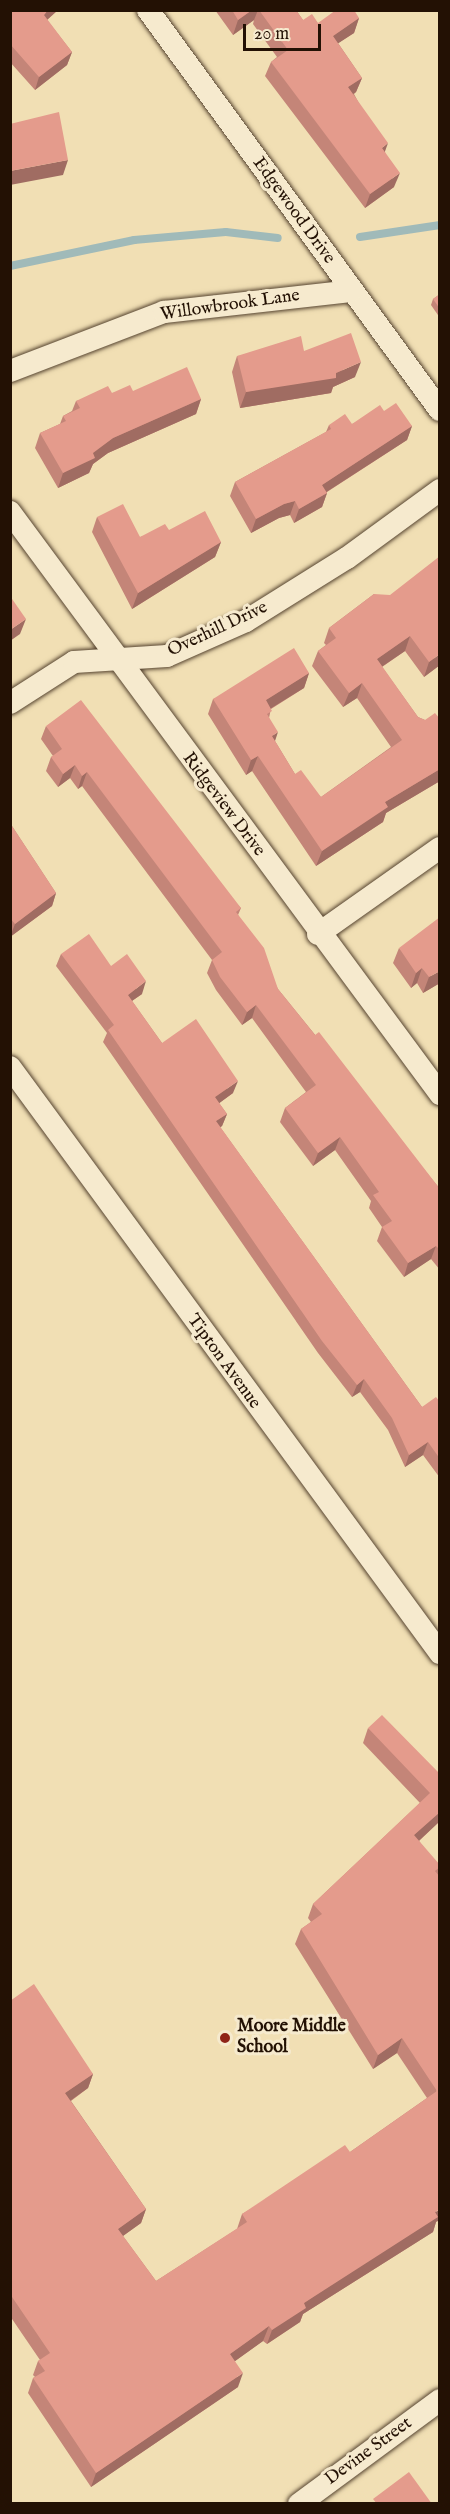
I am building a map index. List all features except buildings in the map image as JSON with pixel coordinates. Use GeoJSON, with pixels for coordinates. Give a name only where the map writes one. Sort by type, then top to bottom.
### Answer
{"type":"FeatureCollection","features":[{"type":"Feature","properties":{"kind":"street","name":"Edgewood Drive"},"geometry":{"type":"LineString","coordinates":[[148,10],[440,410]]}},
{"type":"Feature","properties":{"kind":"street","name":"Willowbrook Lane"},"geometry":{"type":"LineString","coordinates":[[10,371],[164,312],[351,291]]}},
{"type":"Feature","properties":{"kind":"street","name":"Overhill Drive"},"geometry":{"type":"LineString","coordinates":[[10,703],[74,662],[117,662],[167,656],[246,621],[347,558],[440,490]]}},
{"type":"Feature","properties":{"kind":"street","name":"Ridgeview Drive"},"geometry":{"type":"LineString","coordinates":[[10,512],[117,662],[318,934],[440,1094]]}},
{"type":"Feature","properties":{"kind":"street"},"geometry":{"type":"LineString","coordinates":[[318,934],[440,848]]}},
{"type":"Feature","properties":{"kind":"street","name":"Tipton Avenue"},"geometry":{"type":"LineString","coordinates":[[10,1067],[440,1653]]}},
{"type":"Feature","properties":{"kind":"street","name":"Devine Street"},"geometry":{"type":"LineString","coordinates":[[299,2504],[437,2407]]}},
{"type":"Feature","properties":{"kind":"waterway"},"geometry":{"type":"LineString","coordinates":[[360,237],[440,225]]}},
{"type":"Feature","properties":{"kind":"waterway"},"geometry":{"type":"LineString","coordinates":[[10,266],[134,240],[226,232],[278,238]]}},
{"type":"Feature","properties":{"kind":"place","name":"Moore Middle School"},"geometry":{"type":"Point","coordinates":[225,2038]}}]}
